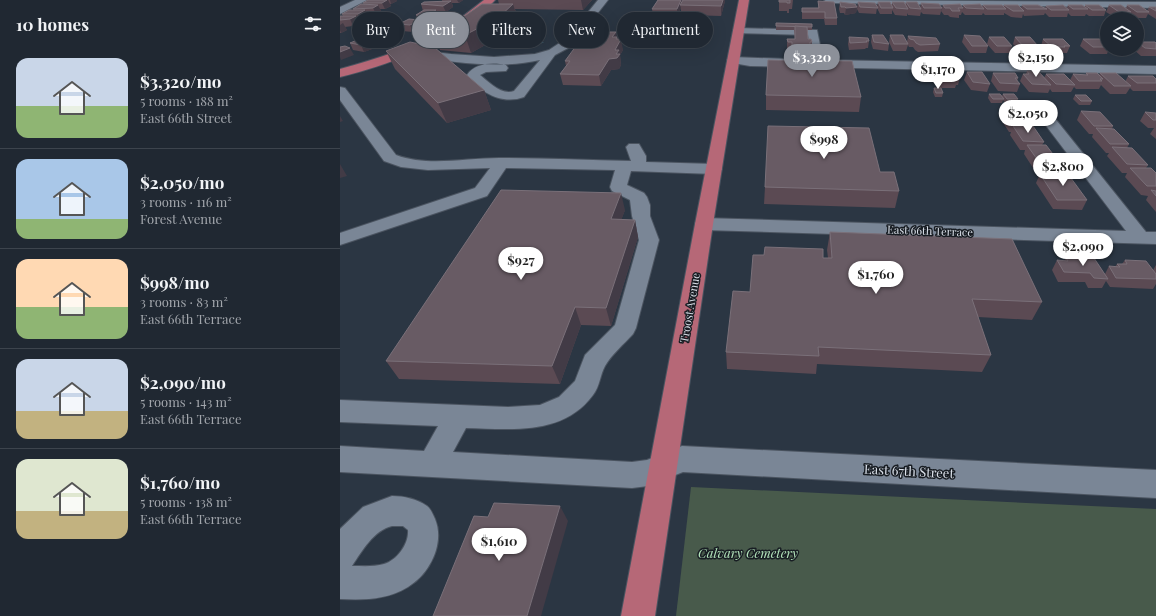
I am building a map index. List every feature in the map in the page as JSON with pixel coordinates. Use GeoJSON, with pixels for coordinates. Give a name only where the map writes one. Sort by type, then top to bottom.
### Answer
{"type":"FeatureCollection","features":[{"type":"Feature","properties":{"kind":"main road"},"geometry":{"type":"LineString","coordinates":[[340,73],[406,51],[448,31],[490,0]]}},
{"type":"Feature","properties":{"kind":"main road","name":"Troost Avenue"},"geometry":{"type":"LineString","coordinates":[[638,616],[704,224],[744,0]]}},
{"type":"Feature","properties":{"kind":"street"},"geometry":{"type":"LineString","coordinates":[[340,11],[362,0]]}},
{"type":"Feature","properties":{"kind":"street"},"geometry":{"type":"LineString","coordinates":[[542,64],[483,69],[476,71],[473,75],[502,97],[514,97],[519,94],[551,53],[566,44],[603,0]]}},
{"type":"Feature","properties":{"kind":"street"},"geometry":{"type":"LineString","coordinates":[[829,0],[1054,2],[1156,5]]}},
{"type":"Feature","properties":{"kind":"street"},"geometry":{"type":"LineString","coordinates":[[738,31],[812,32],[818,63]]}},
{"type":"Feature","properties":{"kind":"street"},"geometry":{"type":"LineString","coordinates":[[769,43],[770,32]]}},
{"type":"Feature","properties":{"kind":"street"},"geometry":{"type":"LineString","coordinates":[[406,51],[459,59],[519,59],[551,53]]}},
{"type":"Feature","properties":{"kind":"street"},"geometry":{"type":"LineString","coordinates":[[733,60],[750,62],[1156,70]]}},
{"type":"Feature","properties":{"kind":"street"},"geometry":{"type":"LineString","coordinates":[[340,91],[390,158],[400,163],[498,163],[632,160],[714,169]]}},
{"type":"Feature","properties":{"kind":"street"},"geometry":{"type":"LineString","coordinates":[[1048,119],[1149,238]]}},
{"type":"Feature","properties":{"kind":"street"},"geometry":{"type":"LineString","coordinates":[[340,411],[508,418],[541,416],[568,405],[585,387],[594,362],[625,328],[649,240],[641,216],[641,205],[638,197],[618,188],[632,160]]}},
{"type":"Feature","properties":{"kind":"street"},"geometry":{"type":"LineString","coordinates":[[340,239],[481,192],[498,168],[498,163]]}},
{"type":"Feature","properties":{"kind":"street","name":"East 66th Terrace"},"geometry":{"type":"LineString","coordinates":[[704,224],[1149,238]]}},
{"type":"Feature","properties":{"kind":"street"},"geometry":{"type":"LineString","coordinates":[[432,464],[458,416]]}},
{"type":"Feature","properties":{"kind":"street","name":"East 67th Street"},"geometry":{"type":"LineString","coordinates":[[340,459],[632,475],[648,473],[682,459],[1156,484]]}},
{"type":"Feature","properties":{"kind":"street"},"geometry":{"type":"LineString","coordinates":[[340,556],[359,530],[370,519],[386,512],[403,511],[417,517],[423,528],[422,542],[416,556],[406,568],[391,579],[367,584],[340,582]]}},
{"type":"Feature","properties":{"kind":"green space","name":"Calvary Cemetery"},"geometry":{"type":"Polygon","coordinates":[[[691,487],[1156,509],[1156,616],[676,616],[691,487]]]}},
{"type":"Feature","properties":{"kind":"building"},"geometry":{"type":"Polygon","coordinates":[[[368,0],[387,0],[382,3],[363,3],[368,0]]]}},
{"type":"Feature","properties":{"kind":"building"},"geometry":{"type":"Polygon","coordinates":[[[658,0],[681,0],[677,9],[652,9],[658,0]]]}},
{"type":"Feature","properties":{"kind":"building"},"geometry":{"type":"Polygon","coordinates":[[[683,0],[723,0],[721,6],[680,5],[683,0]]]}},
{"type":"Feature","properties":{"kind":"building"},"geometry":{"type":"Polygon","coordinates":[[[779,0],[790,0],[790,3],[779,2],[779,0]]]}},
{"type":"Feature","properties":{"kind":"building"},"geometry":{"type":"Polygon","coordinates":[[[451,1],[443,6],[421,4],[424,2],[451,1]]]}},
{"type":"Feature","properties":{"kind":"building"},"geometry":{"type":"Polygon","coordinates":[[[818,1],[834,2],[837,18],[825,18],[825,12],[802,12],[802,8],[819,8],[818,1]]]}},
{"type":"Feature","properties":{"kind":"building"},"geometry":{"type":"Polygon","coordinates":[[[840,2],[855,4],[857,7],[841,7],[840,2]]]}},
{"type":"Feature","properties":{"kind":"building"},"geometry":{"type":"Polygon","coordinates":[[[858,2],[875,3],[878,8],[860,7],[858,2]]]}},
{"type":"Feature","properties":{"kind":"building"},"geometry":{"type":"Polygon","coordinates":[[[878,2],[890,2],[893,8],[881,8],[878,2]]]}},
{"type":"Feature","properties":{"kind":"building"},"geometry":{"type":"Polygon","coordinates":[[[892,2],[904,2],[908,9],[896,8],[892,2]]]}},
{"type":"Feature","properties":{"kind":"building"},"geometry":{"type":"Polygon","coordinates":[[[906,2],[917,2],[921,9],[910,8],[906,2]]]}},
{"type":"Feature","properties":{"kind":"building"},"geometry":{"type":"Polygon","coordinates":[[[921,3],[939,4],[942,8],[924,8],[921,3]]]}},
{"type":"Feature","properties":{"kind":"building"},"geometry":{"type":"Polygon","coordinates":[[[361,4],[378,5],[373,8],[353,9],[361,4]]]}},
{"type":"Feature","properties":{"kind":"building"},"geometry":{"type":"Polygon","coordinates":[[[482,4],[513,4],[504,12],[477,12],[477,29],[469,33],[469,13],[482,4]]]}},
{"type":"Feature","properties":{"kind":"building"},"geometry":{"type":"Polygon","coordinates":[[[960,4],[963,8],[958,8],[960,11],[952,11],[950,8],[945,8],[943,5],[960,4]]]}},
{"type":"Feature","properties":{"kind":"building"},"geometry":{"type":"Polygon","coordinates":[[[980,4],[984,9],[966,8],[963,5],[980,4]]]}},
{"type":"Feature","properties":{"kind":"building"},"geometry":{"type":"Polygon","coordinates":[[[983,5],[1002,5],[1006,9],[987,9],[983,5]]]}},
{"type":"Feature","properties":{"kind":"building"},"geometry":{"type":"Polygon","coordinates":[[[1004,5],[1018,5],[1024,11],[1013,11],[1004,5]]]}},
{"type":"Feature","properties":{"kind":"building"},"geometry":{"type":"Polygon","coordinates":[[[1022,5],[1038,5],[1047,9],[1027,9],[1022,5]]]}},
{"type":"Feature","properties":{"kind":"building"},"geometry":{"type":"Polygon","coordinates":[[[1063,5],[1069,10],[1051,10],[1046,6],[1063,5]]]}},
{"type":"Feature","properties":{"kind":"building"},"geometry":{"type":"Polygon","coordinates":[[[1068,5],[1082,5],[1088,9],[1073,9],[1068,5]]]}},
{"type":"Feature","properties":{"kind":"building"},"geometry":{"type":"Polygon","coordinates":[[[1085,5],[1099,5],[1106,10],[1092,10],[1085,5]]]}},
{"type":"Feature","properties":{"kind":"building"},"geometry":{"type":"Polygon","coordinates":[[[1109,5],[1121,5],[1131,12],[1119,12],[1109,5]]]}},
{"type":"Feature","properties":{"kind":"building"},"geometry":{"type":"Polygon","coordinates":[[[1127,5],[1139,5],[1149,12],[1137,12],[1127,5]]]}},
{"type":"Feature","properties":{"kind":"building"},"geometry":{"type":"Polygon","coordinates":[[[1149,7],[1156,7],[1156,11],[1149,7]]]}},
{"type":"Feature","properties":{"kind":"building"},"geometry":{"type":"Polygon","coordinates":[[[349,10],[365,10],[362,12],[352,12],[352,14],[342,14],[349,10]]]}},
{"type":"Feature","properties":{"kind":"building"},"geometry":{"type":"Polygon","coordinates":[[[424,10],[436,10],[433,12],[421,12],[424,10]]]}},
{"type":"Feature","properties":{"kind":"building"},"geometry":{"type":"Polygon","coordinates":[[[340,16],[352,16],[350,19],[340,20],[340,16]]]}},
{"type":"Feature","properties":{"kind":"building"},"geometry":{"type":"Polygon","coordinates":[[[412,19],[412,24],[404,24],[404,22],[412,19]]]}},
{"type":"Feature","properties":{"kind":"building"},"geometry":{"type":"Polygon","coordinates":[[[776,23],[812,24],[812,27],[776,26],[776,23]]]}},
{"type":"Feature","properties":{"kind":"building"},"geometry":{"type":"Polygon","coordinates":[[[795,26],[807,27],[808,39],[811,39],[812,42],[810,42],[810,48],[792,48],[792,42],[788,42],[787,39],[795,39],[795,26]]]}},
{"type":"Feature","properties":{"kind":"building"},"geometry":{"type":"Polygon","coordinates":[[[609,32],[616,32],[612,37],[617,37],[617,46],[615,50],[619,50],[616,54],[620,54],[617,58],[609,59],[599,75],[560,74],[570,61],[565,61],[575,48],[609,48],[609,32]]]}},
{"type":"Feature","properties":{"kind":"building"},"geometry":{"type":"Polygon","coordinates":[[[872,35],[883,35],[889,44],[874,42],[872,35]]]}},
{"type":"Feature","properties":{"kind":"building"},"geometry":{"type":"Polygon","coordinates":[[[890,35],[903,35],[908,44],[894,44],[890,35]]]}},
{"type":"Feature","properties":{"kind":"building"},"geometry":{"type":"Polygon","coordinates":[[[964,35],[980,36],[988,46],[972,46],[964,35]]]}},
{"type":"Feature","properties":{"kind":"building"},"geometry":{"type":"Polygon","coordinates":[[[908,36],[936,38],[940,44],[920,45],[908,36]]]}},
{"type":"Feature","properties":{"kind":"building"},"geometry":{"type":"Polygon","coordinates":[[[849,37],[868,38],[869,41],[850,43],[849,37]]]}},
{"type":"Feature","properties":{"kind":"building"},"geometry":{"type":"Polygon","coordinates":[[[989,37],[1004,37],[1012,46],[997,46],[989,37]]]}},
{"type":"Feature","properties":{"kind":"building"},"geometry":{"type":"Polygon","coordinates":[[[1015,37],[1030,37],[1038,46],[1023,46],[1015,37]]]}},
{"type":"Feature","properties":{"kind":"building"},"geometry":{"type":"Polygon","coordinates":[[[1043,39],[1063,39],[1070,46],[1052,47],[1043,39]]]}},
{"type":"Feature","properties":{"kind":"building"},"geometry":{"type":"Polygon","coordinates":[[[1083,39],[1100,39],[1100,47],[1093,47],[1083,39]]]}},
{"type":"Feature","properties":{"kind":"building"},"geometry":{"type":"Polygon","coordinates":[[[410,42],[412,42],[412,48],[435,48],[484,90],[438,103],[386,51],[394,48],[404,48],[404,44],[410,42]]]}},
{"type":"Feature","properties":{"kind":"building"},"geometry":{"type":"Polygon","coordinates":[[[1144,42],[1156,43],[1156,49],[1145,48],[1144,42]]]}},
{"type":"Feature","properties":{"kind":"building"},"geometry":{"type":"Polygon","coordinates":[[[345,46],[350,48],[340,52],[340,47],[345,46]]]}},
{"type":"Feature","properties":{"kind":"building"},"geometry":{"type":"Polygon","coordinates":[[[821,57],[832,57],[832,61],[852,61],[861,97],[766,95],[768,60],[821,61],[821,57]]]}},
{"type":"Feature","properties":{"kind":"building"},"geometry":{"type":"Polygon","coordinates":[[[1027,71],[1038,71],[1051,85],[1032,84],[1023,74],[1029,74],[1027,71]]]}},
{"type":"Feature","properties":{"kind":"building"},"geometry":{"type":"Polygon","coordinates":[[[937,72],[957,72],[960,77],[956,77],[958,80],[941,80],[937,72]]]}},
{"type":"Feature","properties":{"kind":"building"},"geometry":{"type":"Polygon","coordinates":[[[967,72],[982,72],[990,84],[973,82],[967,72]]]}},
{"type":"Feature","properties":{"kind":"building"},"geometry":{"type":"Polygon","coordinates":[[[993,73],[1015,73],[1018,78],[1015,78],[1020,84],[1000,83],[993,73]]]}},
{"type":"Feature","properties":{"kind":"building"},"geometry":{"type":"Polygon","coordinates":[[[1086,73],[1097,73],[1103,79],[1100,79],[1102,81],[1079,81],[1073,74],[1088,75],[1086,73]]]}},
{"type":"Feature","properties":{"kind":"building"},"geometry":{"type":"Polygon","coordinates":[[[1100,73],[1116,73],[1131,86],[1114,86],[1100,73]]]}},
{"type":"Feature","properties":{"kind":"building"},"geometry":{"type":"Polygon","coordinates":[[[1046,74],[1064,74],[1075,85],[1056,84],[1046,74]]]}},
{"type":"Feature","properties":{"kind":"building"},"geometry":{"type":"Polygon","coordinates":[[[1128,76],[1153,76],[1156,79],[1156,83],[1137,83],[1128,76]]]}},
{"type":"Feature","properties":{"kind":"building"},"geometry":{"type":"Polygon","coordinates":[[[934,88],[941,88],[943,93],[936,93],[934,88]]]}},
{"type":"Feature","properties":{"kind":"building"},"geometry":{"type":"Polygon","coordinates":[[[989,94],[1000,94],[1004,99],[993,99],[989,94]]]}},
{"type":"Feature","properties":{"kind":"building"},"geometry":{"type":"Polygon","coordinates":[[[1003,94],[1014,94],[1018,99],[1007,99],[1003,94]]]}},
{"type":"Feature","properties":{"kind":"building"},"geometry":{"type":"Polygon","coordinates":[[[1075,95],[1086,95],[1092,101],[1081,101],[1075,95]]]}},
{"type":"Feature","properties":{"kind":"building"},"geometry":{"type":"Polygon","coordinates":[[[1003,110],[1023,110],[1033,124],[1012,123],[1003,110]]]}},
{"type":"Feature","properties":{"kind":"building"},"geometry":{"type":"Polygon","coordinates":[[[1081,111],[1100,112],[1113,126],[1094,126],[1081,111]]]}},
{"type":"Feature","properties":{"kind":"building"},"geometry":{"type":"Polygon","coordinates":[[[1145,112],[1156,113],[1156,120],[1153,120],[1145,112]]]}},
{"type":"Feature","properties":{"kind":"building"},"geometry":{"type":"Polygon","coordinates":[[[768,126],[869,128],[880,172],[894,172],[899,191],[765,187],[768,126]]]}},
{"type":"Feature","properties":{"kind":"building"},"geometry":{"type":"Polygon","coordinates":[[[1013,126],[1033,126],[1044,142],[1023,141],[1013,126]]]}},
{"type":"Feature","properties":{"kind":"building"},"geometry":{"type":"Polygon","coordinates":[[[1096,128],[1114,129],[1129,144],[1110,144],[1096,128]]]}},
{"type":"Feature","properties":{"kind":"building"},"geometry":{"type":"Polygon","coordinates":[[[1027,145],[1046,145],[1059,162],[1039,162],[1027,145]]]}},
{"type":"Feature","properties":{"kind":"building"},"geometry":{"type":"Polygon","coordinates":[[[1112,147],[1132,148],[1148,165],[1127,164],[1112,147]]]}},
{"type":"Feature","properties":{"kind":"building"},"geometry":{"type":"Polygon","coordinates":[[[1130,168],[1151,168],[1156,173],[1156,186],[1147,186],[1130,168]]]}},
{"type":"Feature","properties":{"kind":"building"},"geometry":{"type":"Polygon","coordinates":[[[1040,174],[1068,174],[1087,200],[1057,200],[1040,174]]]}},
{"type":"Feature","properties":{"kind":"building"},"geometry":{"type":"Polygon","coordinates":[[[501,190],[621,193],[611,219],[635,220],[606,308],[575,307],[552,366],[386,361],[501,190]]]}},
{"type":"Feature","properties":{"kind":"building"},"geometry":{"type":"Polygon","coordinates":[[[1151,190],[1156,191],[1156,196],[1151,190]]]}},
{"type":"Feature","properties":{"kind":"building"},"geometry":{"type":"Polygon","coordinates":[[[830,232],[1012,239],[1042,302],[972,299],[991,355],[818,347],[819,356],[726,352],[733,291],[750,292],[753,255],[764,255],[765,247],[823,249],[823,258],[832,258],[830,232]]]}},
{"type":"Feature","properties":{"kind":"building"},"geometry":{"type":"Polygon","coordinates":[[[1066,258],[1094,258],[1108,279],[1094,278],[1090,273],[1064,272],[1057,260],[1068,261],[1066,258]]]}},
{"type":"Feature","properties":{"kind":"building"},"geometry":{"type":"Polygon","coordinates":[[[1125,260],[1146,261],[1156,274],[1156,279],[1116,278],[1109,266],[1120,267],[1117,264],[1127,264],[1125,260]]]}},
{"type":"Feature","properties":{"kind":"building"},"geometry":{"type":"Polygon","coordinates":[[[494,503],[560,506],[527,616],[433,616],[474,516],[488,517],[494,503]]]}}]}
